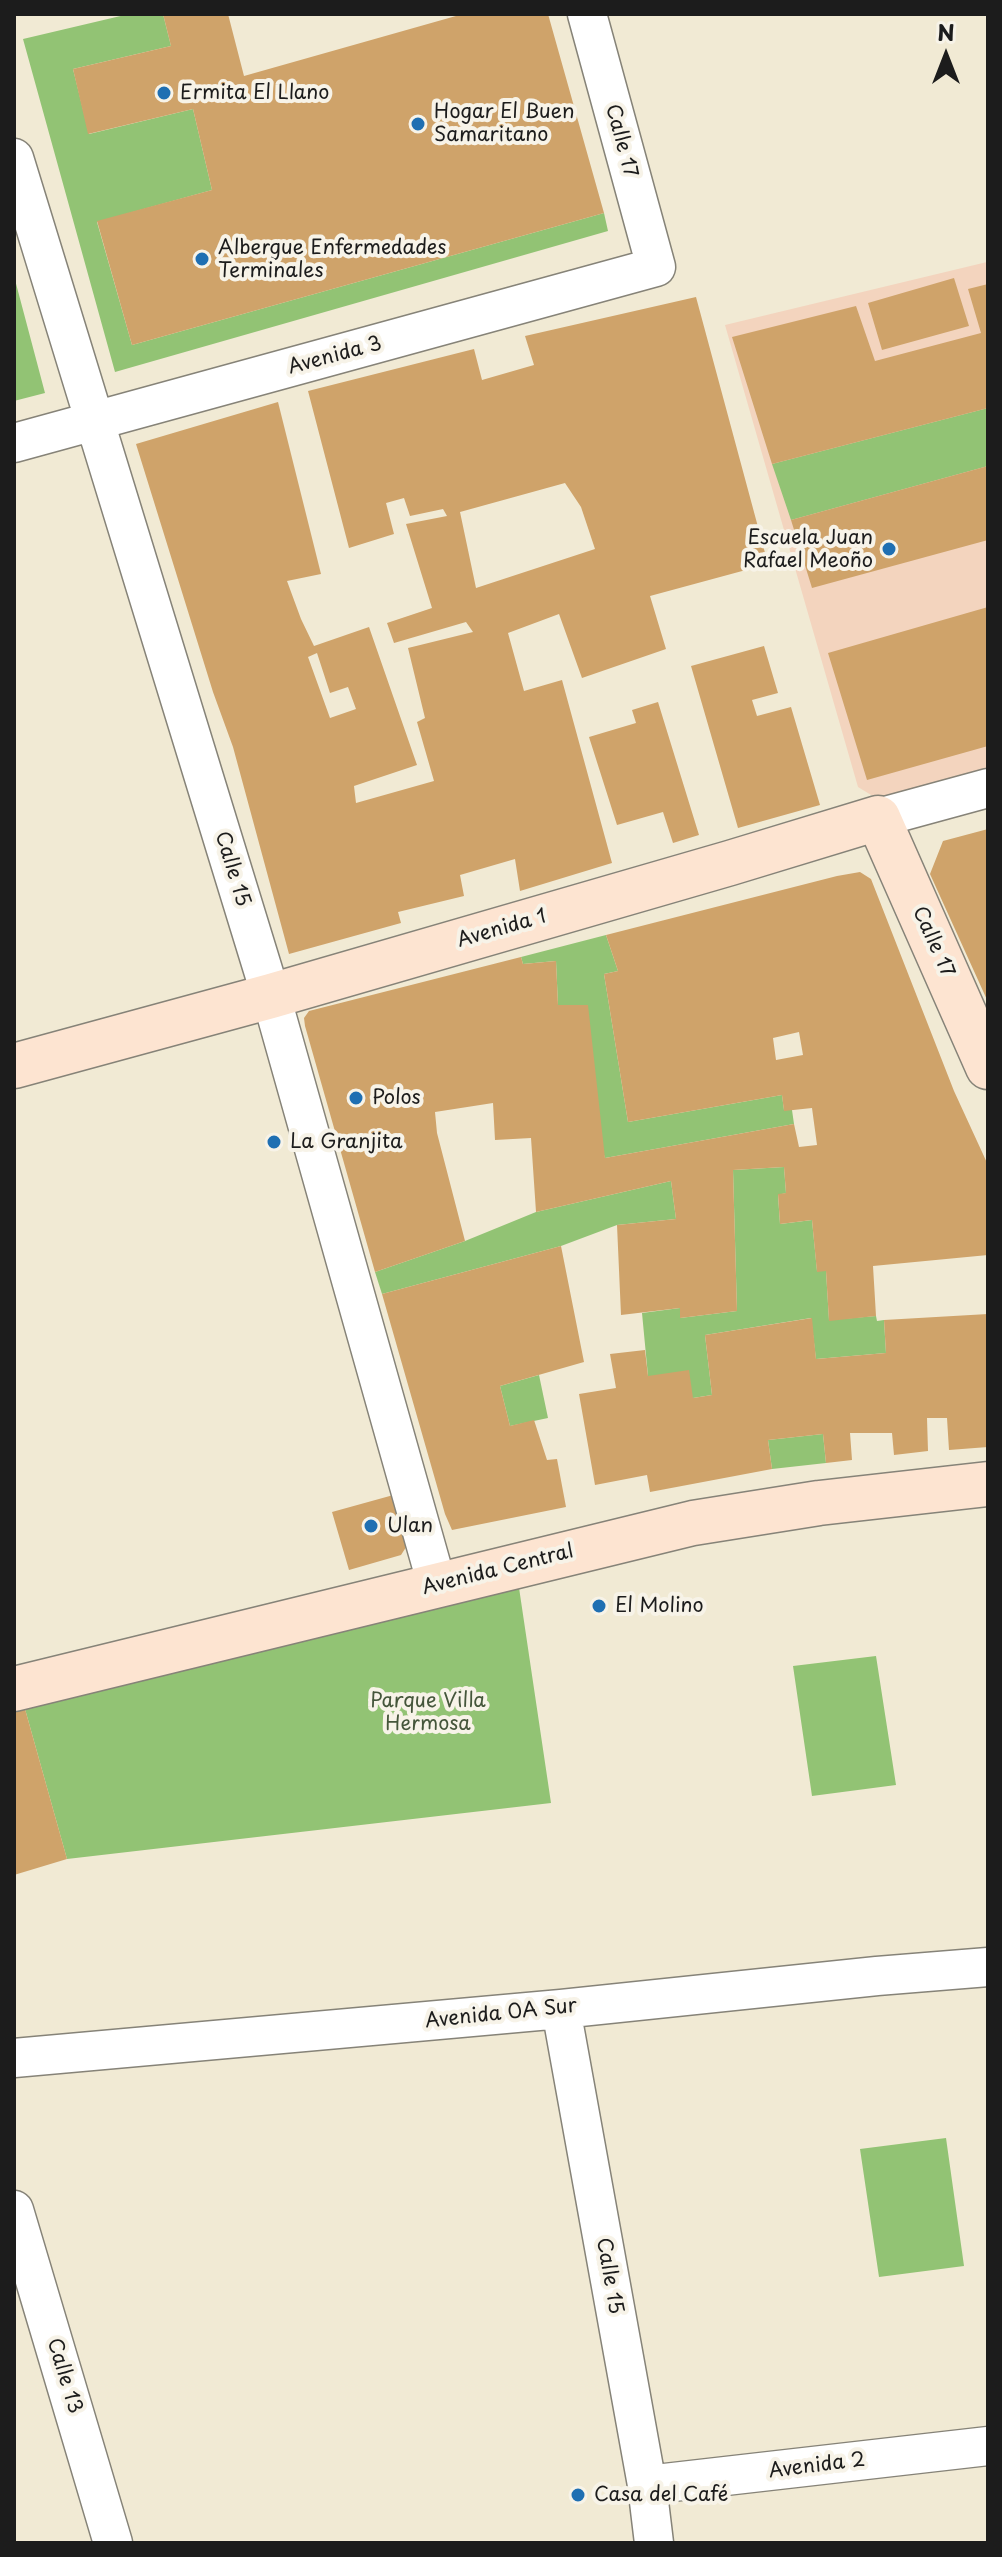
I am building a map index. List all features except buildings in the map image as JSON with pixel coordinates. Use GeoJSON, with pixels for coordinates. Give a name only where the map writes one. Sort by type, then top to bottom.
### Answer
{"type":"FeatureCollection","features":[{"type":"Feature","properties":{"kind":"main road","name":"Avenida 1"},"geometry":{"type":"LineString","coordinates":[[14,1066],[271,996],[878,818]]}},
{"type":"Feature","properties":{"kind":"main road","name":"Calle 17"},"geometry":{"type":"LineString","coordinates":[[878,818],[988,1067]]}},
{"type":"Feature","properties":{"kind":"main road","name":"Avenida Central"},"geometry":{"type":"LineString","coordinates":[[14,1689],[693,1523],[819,1503],[988,1484]]}},
{"type":"Feature","properties":{"kind":"street","name":"Calle 17"},"geometry":{"type":"LineString","coordinates":[[587,14],[656,267]]}},
{"type":"Feature","properties":{"kind":"street","name":"Calle 15"},"geometry":{"type":"LineString","coordinates":[[14,158],[271,996],[437,1585]]}},
{"type":"Feature","properties":{"kind":"street","name":"Avenida 3"},"geometry":{"type":"LineString","coordinates":[[14,443],[656,267]]}},
{"type":"Feature","properties":{"kind":"street","name":"Avenida 1"},"geometry":{"type":"LineString","coordinates":[[878,818],[988,788]]}},
{"type":"Feature","properties":{"kind":"street","name":"Avenida 0A Sur"},"geometry":{"type":"LineString","coordinates":[[14,2058],[988,1967]]}},
{"type":"Feature","properties":{"kind":"street","name":"Calle 15"},"geometry":{"type":"LineString","coordinates":[[561,2009],[647,2485],[654,2543]]}},
{"type":"Feature","properties":{"kind":"street","name":"Calle 13"},"geometry":{"type":"LineString","coordinates":[[14,2210],[28,2306],[113,2543]]}},
{"type":"Feature","properties":{"kind":"street","name":"Avenida 2"},"geometry":{"type":"LineString","coordinates":[[647,2485],[988,2446]]}},
{"type":"Feature","properties":{"kind":"shaded area","name":"Escuela Juan Rafael Meoño"},"geometry":{"type":"Polygon","coordinates":[[[988,247],[988,772],[881,801],[858,787],[725,325],[987,262],[988,247]]]}},
{"type":"Feature","properties":{"kind":"green space"},"geometry":{"type":"Polygon","coordinates":[[[129,14],[163,14],[171,46],[73,69],[89,134],[193,109],[212,190],[97,222],[132,345],[604,213],[608,231],[115,372],[23,39],[129,14]]]}},
{"type":"Feature","properties":{"kind":"green space"},"geometry":{"type":"Polygon","coordinates":[[[14,276],[45,393],[14,401],[14,276]]]}},
{"type":"Feature","properties":{"kind":"green space"},"geometry":{"type":"Polygon","coordinates":[[[988,408],[988,466],[791,520],[772,464],[988,408]]]}},
{"type":"Feature","properties":{"kind":"green space"},"geometry":{"type":"Polygon","coordinates":[[[606,935],[618,971],[604,974],[628,1122],[782,1095],[784,1110],[792,1110],[794,1124],[605,1158],[558,1005],[556,961],[523,964],[521,957],[606,935]]]}},
{"type":"Feature","properties":{"kind":"green space"},"geometry":{"type":"Polygon","coordinates":[[[784,1167],[786,1193],[778,1195],[780,1224],[812,1220],[817,1271],[826,1271],[829,1320],[876,1316],[877,1321],[884,1320],[886,1353],[816,1359],[811,1318],[705,1335],[712,1395],[693,1398],[648,1376],[642,1313],[680,1308],[680,1318],[737,1311],[733,1170],[784,1167]]]}},
{"type":"Feature","properties":{"kind":"green space"},"geometry":{"type":"Polygon","coordinates":[[[671,1181],[676,1219],[617,1225],[561,1246],[382,1294],[375,1272],[536,1212],[671,1181]]]}},
{"type":"Feature","properties":{"kind":"green space"},"geometry":{"type":"Polygon","coordinates":[[[539,1375],[548,1418],[510,1426],[500,1386],[539,1375]]]}},
{"type":"Feature","properties":{"kind":"green space"},"geometry":{"type":"Polygon","coordinates":[[[823,1434],[826,1463],[772,1469],[768,1440],[823,1434]]]}},
{"type":"Feature","properties":{"kind":"green space","name":"Parque Villa Hermosa"},"geometry":{"type":"Polygon","coordinates":[[[518,1581],[551,1803],[67,1859],[25,1709],[518,1581]]]}},
{"type":"Feature","properties":{"kind":"green space"},"geometry":{"type":"Polygon","coordinates":[[[876,1656],[896,1785],[812,1796],[793,1666],[876,1656]]]}},
{"type":"Feature","properties":{"kind":"green space"},"geometry":{"type":"Polygon","coordinates":[[[946,2138],[964,2266],[879,2277],[860,2149],[946,2138]]]}},
{"type":"Feature","properties":{"kind":"place","name":"Ermita El Llano"},"geometry":{"type":"Point","coordinates":[164,93]}},
{"type":"Feature","properties":{"kind":"place","name":"Hogar El Buen Samaritano"},"geometry":{"type":"Point","coordinates":[418,124]}},
{"type":"Feature","properties":{"kind":"place","name":"Albergue Enfermedades Terminales"},"geometry":{"type":"Point","coordinates":[202,259]}},
{"type":"Feature","properties":{"kind":"place","name":"Escuela Juan Rafael Meoño"},"geometry":{"type":"Point","coordinates":[889,549]}},
{"type":"Feature","properties":{"kind":"place","name":"Polos"},"geometry":{"type":"Point","coordinates":[356,1098]}},
{"type":"Feature","properties":{"kind":"place","name":"La Granjita"},"geometry":{"type":"Point","coordinates":[274,1142]}},
{"type":"Feature","properties":{"kind":"place","name":"Ulan"},"geometry":{"type":"Point","coordinates":[371,1526]}},
{"type":"Feature","properties":{"kind":"place","name":"El Molino"},"geometry":{"type":"Point","coordinates":[599,1606]}},
{"type":"Feature","properties":{"kind":"place","name":"Casa del Café"},"geometry":{"type":"Point","coordinates":[578,2495]}}]}
